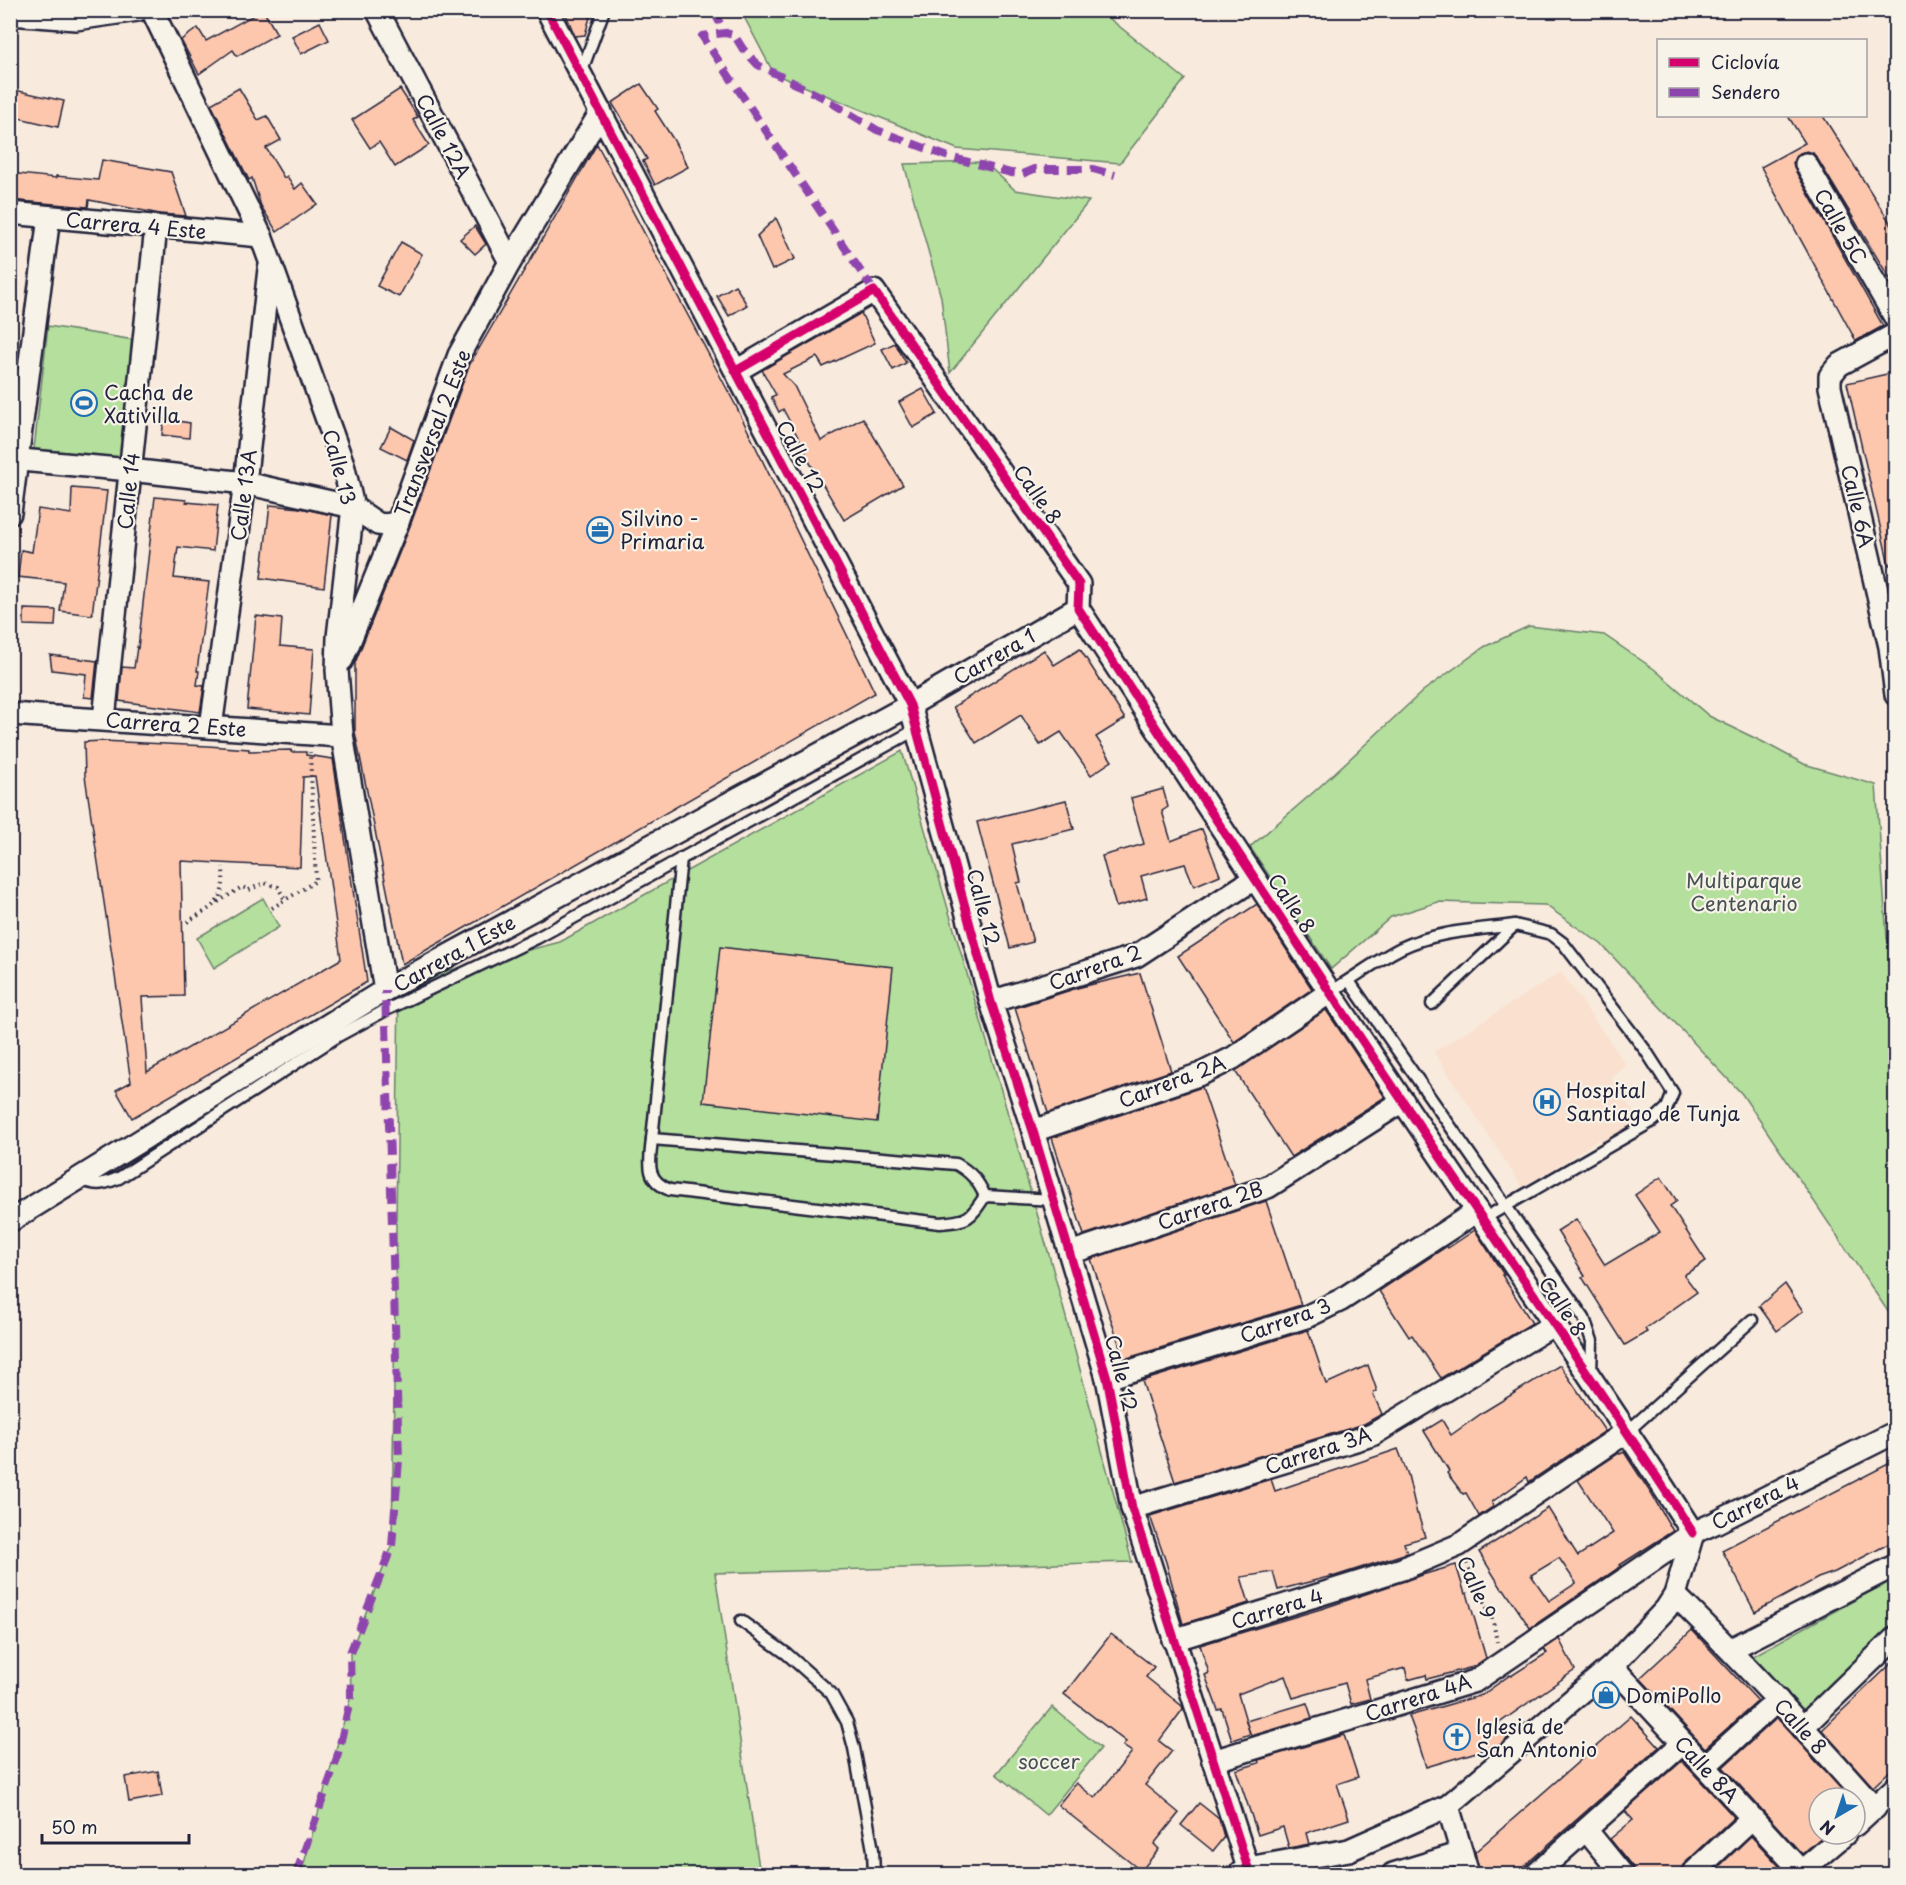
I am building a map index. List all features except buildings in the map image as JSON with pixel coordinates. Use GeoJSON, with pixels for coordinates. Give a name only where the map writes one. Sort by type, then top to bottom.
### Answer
{"type":"FeatureCollection","features":[{"type":"Feature","properties":{"kind":"street"},"geometry":{"type":"LineString","coordinates":[[10,14],[76,19],[138,10]]}},
{"type":"Feature","properties":{"kind":"street","name":"Calle 13"},"geometry":{"type":"LineString","coordinates":[[152,10],[261,236],[343,464],[353,507],[338,637],[337,670],[342,736],[385,990]]}},
{"type":"Feature","properties":{"kind":"street","name":"Calle 12A"},"geometry":{"type":"LineString","coordinates":[[377,10],[510,262]]}},
{"type":"Feature","properties":{"kind":"street","name":"Calle 12"},"geometry":{"type":"LineString","coordinates":[[547,10],[910,705],[991,1002],[1033,1131],[1107,1378],[1132,1508],[1213,1761],[1244,1871]]}},
{"type":"Feature","properties":{"kind":"street","name":"Transversal 2 Este"},"geometry":{"type":"LineString","coordinates":[[337,670],[398,522],[459,356],[510,262],[601,112]]}},
{"type":"Feature","properties":{"kind":"street","name":"Calle 5C"},"geometry":{"type":"LineString","coordinates":[[1806,164],[1896,319]]}},
{"type":"Feature","properties":{"kind":"street","name":"Carrera 4 Este"},"geometry":{"type":"LineString","coordinates":[[10,213],[261,236]]}},
{"type":"Feature","properties":{"kind":"street"},"geometry":{"type":"LineString","coordinates":[[10,513],[14,459],[49,217]]}},
{"type":"Feature","properties":{"kind":"street","name":"Calle 14"},"geometry":{"type":"LineString","coordinates":[[104,719],[156,227]]}},
{"type":"Feature","properties":{"kind":"street","name":"Calle 13A"},"geometry":{"type":"LineString","coordinates":[[211,727],[245,483],[270,262]]}},
{"type":"Feature","properties":{"kind":"street","name":"Calle 8"},"geometry":{"type":"LineString","coordinates":[[736,371],[874,291],[1079,584],[1078,608],[1254,879],[1553,1326],[1628,1431],[1693,1533]]}},
{"type":"Feature","properties":{"kind":"street","name":"Calle 6A"},"geometry":{"type":"LineString","coordinates":[[1896,334],[1839,365],[1830,376],[1830,387],[1890,647],[1896,695]]}},
{"type":"Feature","properties":{"kind":"street"},"geometry":{"type":"LineString","coordinates":[[14,459],[245,483],[353,507],[378,524],[387,525],[398,522]]}},
{"type":"Feature","properties":{"kind":"street","name":"Carrera 1"},"geometry":{"type":"LineString","coordinates":[[910,705],[1078,608]]}},
{"type":"Feature","properties":{"kind":"street","name":"Carrera 1 Este"},"geometry":{"type":"LineString","coordinates":[[10,1221],[385,990],[910,705]]}},
{"type":"Feature","properties":{"kind":"street","name":"Carrera 2 Este"},"geometry":{"type":"LineString","coordinates":[[10,714],[342,736]]}},
{"type":"Feature","properties":{"kind":"street","name":"Carrera 2"},"geometry":{"type":"LineString","coordinates":[[991,1002],[1136,956],[1254,879]]}},
{"type":"Feature","properties":{"kind":"street","name":"Carrera 2A"},"geometry":{"type":"LineString","coordinates":[[1033,1131],[1201,1074],[1233,1058],[1330,992]]}},
{"type":"Feature","properties":{"kind":"street","name":"Carrera 2B"},"geometry":{"type":"LineString","coordinates":[[1070,1253],[1268,1187],[1403,1101]]}},
{"type":"Feature","properties":{"kind":"street","name":"Carrera 3"},"geometry":{"type":"LineString","coordinates":[[1107,1378],[1306,1317],[1341,1300],[1480,1215]]}},
{"type":"Feature","properties":{"kind":"street","name":"Carrera 3A"},"geometry":{"type":"LineString","coordinates":[[1132,1508],[1371,1435],[1553,1326]]}},
{"type":"Feature","properties":{"kind":"street","name":"Carrera 4"},"geometry":{"type":"LineString","coordinates":[[1173,1640],[1402,1569],[1459,1545],[1628,1431]]}},
{"type":"Feature","properties":{"kind":"street","name":"Carrera 4"},"geometry":{"type":"LineString","coordinates":[[1448,1806],[1612,1666],[1666,1608],[1675,1595],[1693,1533],[1896,1432]]}},
{"type":"Feature","properties":{"kind":"street","name":"Carrera 4A"},"geometry":{"type":"LineString","coordinates":[[1213,1761],[1475,1681],[1693,1533]]}},
{"type":"Feature","properties":{"kind":"street"},"geometry":{"type":"LineString","coordinates":[[1731,1649],[1896,1565]]}},
{"type":"Feature","properties":{"kind":"street","name":"Calle 8"},"geometry":{"type":"LineString","coordinates":[[1675,1595],[1779,1700],[1875,1808]]}},
{"type":"Feature","properties":{"kind":"street"},"geometry":{"type":"LineString","coordinates":[[1803,1726],[1896,1637]]}},
{"type":"Feature","properties":{"kind":"street","name":"Calle 8A"},"geometry":{"type":"LineString","coordinates":[[1612,1666],[1800,1873]]}},
{"type":"Feature","properties":{"kind":"street"},"geometry":{"type":"LineString","coordinates":[[1705,1766],[1779,1700]]}},
{"type":"Feature","properties":{"kind":"street"},"geometry":{"type":"LineString","coordinates":[[1536,1875],[1683,1743]]}},
{"type":"Feature","properties":{"kind":"street"},"geometry":{"type":"LineString","coordinates":[[1867,1815],[1896,1787]]}},
{"type":"Feature","properties":{"kind":"street"},"geometry":{"type":"LineString","coordinates":[[1244,1871],[1348,1850],[1448,1806],[1468,1875]]}},
{"type":"Feature","properties":{"kind":"street"},"geometry":{"type":"LineString","coordinates":[[1692,1875],[1752,1818]]}},
{"type":"Feature","properties":{"kind":"street"},"geometry":{"type":"LineString","coordinates":[[1587,1831],[1622,1875]]}},
{"type":"Feature","properties":{"kind":"street"},"geometry":{"type":"LineString","coordinates":[[1800,1873],[1831,1846]]}},
{"type":"Feature","properties":{"kind":"street"},"geometry":{"type":"LineString","coordinates":[[1393,1875],[1462,1853]]}},
{"type":"Feature","properties":{"kind":"lane"},"geometry":{"type":"LineString","coordinates":[[580,73],[604,10]]}},
{"type":"Feature","properties":{"kind":"lane"},"geometry":{"type":"LineString","coordinates":[[79,1179],[96,1185],[119,1178],[338,1036],[386,1010],[537,938],[917,729]]}},
{"type":"Feature","properties":{"kind":"lane"},"geometry":{"type":"LineString","coordinates":[[681,858],[650,1164],[651,1174],[661,1186],[670,1190],[940,1223],[967,1219],[974,1213],[985,1196]]}},
{"type":"Feature","properties":{"kind":"lane"},"geometry":{"type":"LineString","coordinates":[[1330,992],[1401,948],[1449,933],[1515,925],[1551,934],[1563,944],[1646,1051],[1673,1093],[1667,1108],[1653,1121],[1506,1206],[1480,1215]]}},
{"type":"Feature","properties":{"kind":"lane"},"geometry":{"type":"LineString","coordinates":[[1432,1004],[1515,925]]}},
{"type":"Feature","properties":{"kind":"lane"},"geometry":{"type":"LineString","coordinates":[[1349,981],[1584,1318],[1592,1341],[1591,1379]]}},
{"type":"Feature","properties":{"kind":"lane"},"geometry":{"type":"LineString","coordinates":[[652,1139],[956,1164],[978,1181],[985,1196]]}},
{"type":"Feature","properties":{"kind":"lane"},"geometry":{"type":"LineString","coordinates":[[985,1196],[1054,1200]]}},
{"type":"Feature","properties":{"kind":"lane"},"geometry":{"type":"LineString","coordinates":[[1628,1431],[1752,1320]]}},
{"type":"Feature","properties":{"kind":"lane"},"geometry":{"type":"LineString","coordinates":[[741,1621],[787,1654],[831,1693],[847,1722],[873,1850],[874,1875]]}},
{"type":"Feature","properties":{"kind":"path"},"geometry":{"type":"LineString","coordinates":[[272,908],[316,881],[309,734]]}},
{"type":"Feature","properties":{"kind":"path"},"geometry":{"type":"LineString","coordinates":[[218,902],[224,886],[224,867]]}},
{"type":"Feature","properties":{"kind":"path"},"geometry":{"type":"LineString","coordinates":[[187,922],[242,887],[249,890],[264,883],[278,887],[285,900]]}},
{"type":"Feature","properties":{"kind":"shaded area","name":"Hospital Santiago de Tunja"},"geometry":{"type":"Polygon","coordinates":[[[1561,972],[1626,1065],[1611,1078],[1643,1127],[1601,1146],[1599,1139],[1523,1188],[1434,1052],[1561,972]]]}},
{"type":"Feature","properties":{"kind":"green space"},"geometry":{"type":"Polygon","coordinates":[[[741,11],[1100,11],[1185,79],[1120,163],[957,149],[774,74],[741,11]]]}},
{"type":"Feature","properties":{"kind":"green space"},"geometry":{"type":"Polygon","coordinates":[[[984,162],[1015,190],[1089,201],[950,373],[941,297],[904,164],[984,162]]]}},
{"type":"Feature","properties":{"kind":"green space"},"geometry":{"type":"Polygon","coordinates":[[[48,326],[134,340],[122,458],[34,449],[48,326]]]}},
{"type":"Feature","properties":{"kind":"green space","name":"Multiparque Centenario"},"geometry":{"type":"Polygon","coordinates":[[[1529,626],[1604,635],[1654,669],[1709,716],[1804,764],[1876,785],[1887,938],[1896,957],[1895,1322],[1742,1094],[1601,944],[1545,905],[1438,902],[1391,917],[1331,969],[1250,847],[1316,790],[1423,691],[1484,647],[1529,626]]]}},
{"type":"Feature","properties":{"kind":"green space"},"geometry":{"type":"Polygon","coordinates":[[[902,751],[1048,1251],[1132,1562],[715,1573],[760,1874],[301,1874],[351,1696],[350,1653],[392,1546],[399,983],[560,942],[902,751]]]}},
{"type":"Feature","properties":{"kind":"green space"},"geometry":{"type":"Polygon","coordinates":[[[263,898],[279,927],[214,968],[197,938],[263,898]]]}},
{"type":"Feature","properties":{"kind":"green space"},"geometry":{"type":"Polygon","coordinates":[[[1895,1578],[1895,1624],[1803,1711],[1753,1656],[1895,1578]]]}},
{"type":"Feature","properties":{"kind":"green space","name":"soccer"},"geometry":{"type":"Polygon","coordinates":[[[1052,1707],[1101,1748],[1046,1815],[996,1774],[1052,1707]]]}},
{"type":"Feature","properties":{"kind":"marked path"},"geometry":{"type":"LineString","coordinates":[[713,10],[725,33]]}},
{"type":"Feature","properties":{"kind":"marked path"},"geometry":{"type":"LineString","coordinates":[[874,291],[702,36],[725,33],[734,35],[758,65],[822,97],[877,130],[946,156],[1011,173],[1022,174],[1034,169],[1093,169],[1115,175]]}},
{"type":"Feature","properties":{"kind":"marked path"},"geometry":{"type":"LineString","coordinates":[[296,1874],[336,1762],[351,1696],[350,1653],[392,1546],[399,1460],[385,990]]}},
{"type":"Feature","properties":{"kind":"cycle path"},"geometry":{"type":"LineString","coordinates":[[547,10],[910,705],[991,1002],[1033,1131],[1107,1378],[1132,1508],[1248,1868]]}},
{"type":"Feature","properties":{"kind":"cycle path"},"geometry":{"type":"LineString","coordinates":[[736,371],[874,291],[1079,584],[1078,608],[1325,984],[1613,1410],[1693,1533]]}},
{"type":"Feature","properties":{"kind":"place","name":"Cacha de Xativilla"},"geometry":{"type":"Point","coordinates":[84,403]}},
{"type":"Feature","properties":{"kind":"place","name":"Silvino - Primaria"},"geometry":{"type":"Point","coordinates":[600,530]}},
{"type":"Feature","properties":{"kind":"place","name":"Hospital Santiago de Tunja"},"geometry":{"type":"Point","coordinates":[1547,1102]}},
{"type":"Feature","properties":{"kind":"place","name":"DomiPollo"},"geometry":{"type":"Point","coordinates":[1606,1695]}},
{"type":"Feature","properties":{"kind":"place","name":"Iglesia de San Antonio"},"geometry":{"type":"Point","coordinates":[1457,1737]}}]}
